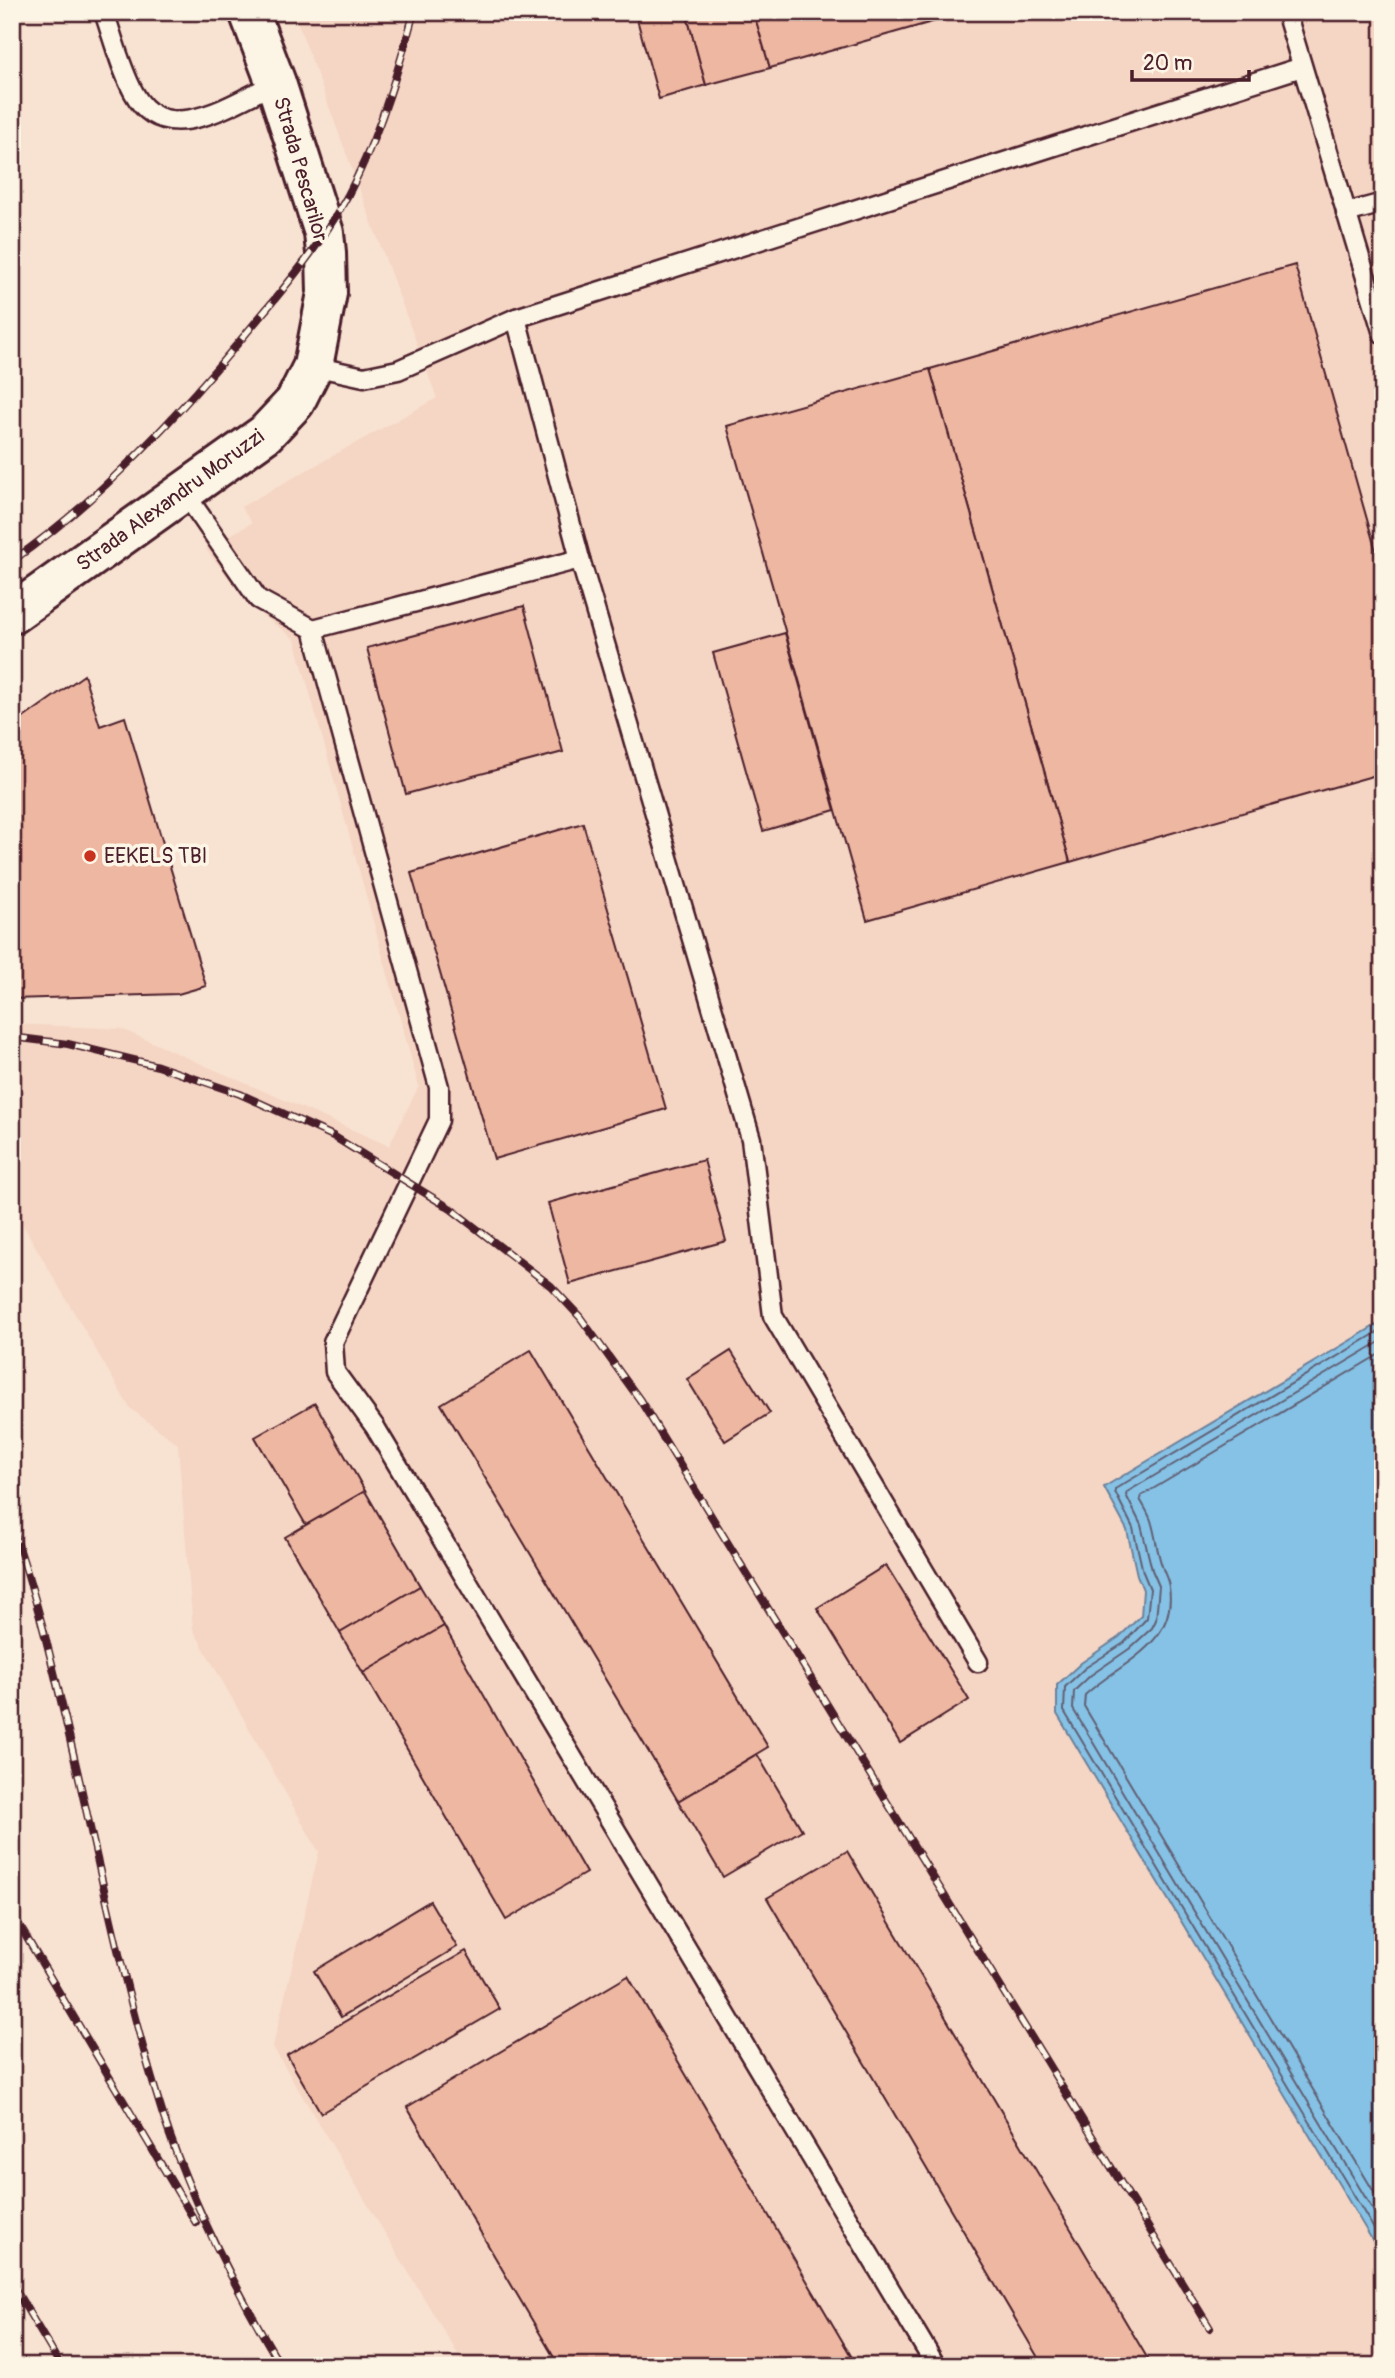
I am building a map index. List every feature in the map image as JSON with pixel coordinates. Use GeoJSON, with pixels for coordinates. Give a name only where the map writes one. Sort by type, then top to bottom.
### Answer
{"type":"FeatureCollection","features":[{"type":"Feature","properties":{"kind":"street","name":"Strada Pescarilor"},"geometry":{"type":"LineString","coordinates":[[247,16],[276,83],[324,233],[327,293],[318,348]]}},
{"type":"Feature","properties":{"kind":"street","name":"Strada Alexandru Moruzzi"},"geometry":{"type":"LineString","coordinates":[[12,614],[265,435],[295,402],[318,348]]}},
{"type":"Feature","properties":{"kind":"lane"},"geometry":{"type":"LineString","coordinates":[[104,12],[134,94],[151,116],[176,122],[198,119],[276,83]]}},
{"type":"Feature","properties":{"kind":"lane"},"geometry":{"type":"LineString","coordinates":[[1286,12],[1383,334]]}},
{"type":"Feature","properties":{"kind":"lane"},"geometry":{"type":"LineString","coordinates":[[318,348],[364,377],[398,370],[516,318],[1302,67]]}},
{"type":"Feature","properties":{"kind":"lane"},"geometry":{"type":"LineString","coordinates":[[1346,213],[1383,203]]}},
{"type":"Feature","properties":{"kind":"lane"},"geometry":{"type":"LineString","coordinates":[[516,318],[580,559],[751,1139],[773,1316],[978,1662]]}},
{"type":"Feature","properties":{"kind":"lane"},"geometry":{"type":"LineString","coordinates":[[184,492],[258,599],[313,629],[580,559]]}},
{"type":"Feature","properties":{"kind":"lane"},"geometry":{"type":"LineString","coordinates":[[313,629],[439,1087],[439,1120],[333,1342],[335,1372],[375,1427],[936,2366]]}},
{"type":"Feature","properties":{"kind":"shaded area"},"geometry":{"type":"Polygon","coordinates":[[[294,12],[1383,12],[1383,2366],[465,2366],[273,2047],[319,1852],[193,1629],[178,1444],[130,1408],[12,1206],[12,1024],[121,1029],[389,1146],[419,1086],[295,639],[251,607],[206,549],[252,523],[241,507],[437,398],[294,12]]]}},
{"type":"Feature","properties":{"kind":"water"},"geometry":{"type":"Polygon","coordinates":[[[1383,1321],[1383,2258],[1057,1714],[1057,1685],[1081,1663],[1119,1637],[1141,1616],[1143,1590],[1127,1530],[1104,1487],[1383,1321]]]}},
{"type":"Feature","properties":{"kind":"building"},"geometry":{"type":"Polygon","coordinates":[[[635,12],[686,12],[706,85],[659,99],[635,12]]]}},
{"type":"Feature","properties":{"kind":"building"},"geometry":{"type":"Polygon","coordinates":[[[686,12],[754,12],[770,68],[706,85],[686,12]]]}},
{"type":"Feature","properties":{"kind":"building"},"geometry":{"type":"Polygon","coordinates":[[[944,12],[946,18],[770,68],[754,14],[944,12]]]}},
{"type":"Feature","properties":{"kind":"building"},"geometry":{"type":"Polygon","coordinates":[[[1295,265],[1383,576],[1383,773],[1070,862],[930,369],[1295,265]]]}},
{"type":"Feature","properties":{"kind":"building"},"geometry":{"type":"Polygon","coordinates":[[[930,369],[1070,862],[867,920],[727,426],[930,369]]]}},
{"type":"Feature","properties":{"kind":"building"},"geometry":{"type":"Polygon","coordinates":[[[524,606],[563,752],[406,794],[367,648],[524,606]]]}},
{"type":"Feature","properties":{"kind":"building"},"geometry":{"type":"Polygon","coordinates":[[[785,633],[835,810],[763,831],[713,653],[785,633]]]}},
{"type":"Feature","properties":{"kind":"building","name":"EEKELS TBI"},"geometry":{"type":"Polygon","coordinates":[[[84,675],[100,726],[125,717],[206,986],[178,994],[12,999],[12,726],[84,675]]]}},
{"type":"Feature","properties":{"kind":"building"},"geometry":{"type":"Polygon","coordinates":[[[583,823],[666,1109],[494,1159],[411,873],[583,823]]]}},
{"type":"Feature","properties":{"kind":"building"},"geometry":{"type":"Polygon","coordinates":[[[704,1160],[726,1241],[570,1284],[548,1203],[704,1160]]]}},
{"type":"Feature","properties":{"kind":"building"},"geometry":{"type":"Polygon","coordinates":[[[531,1350],[768,1747],[678,1801],[441,1404],[531,1350]]]}},
{"type":"Feature","properties":{"kind":"building"},"geometry":{"type":"Polygon","coordinates":[[[731,1351],[770,1413],[725,1441],[687,1379],[731,1351]]]}},
{"type":"Feature","properties":{"kind":"building"},"geometry":{"type":"Polygon","coordinates":[[[315,1403],[365,1491],[306,1525],[255,1437],[315,1403]]]}},
{"type":"Feature","properties":{"kind":"building"},"geometry":{"type":"Polygon","coordinates":[[[365,1491],[420,1586],[340,1633],[285,1537],[365,1491]]]}},
{"type":"Feature","properties":{"kind":"building"},"geometry":{"type":"Polygon","coordinates":[[[886,1565],[969,1700],[900,1743],[817,1608],[886,1565]]]}},
{"type":"Feature","properties":{"kind":"building"},"geometry":{"type":"Polygon","coordinates":[[[420,1586],[444,1626],[363,1673],[340,1633],[420,1586]]]}},
{"type":"Feature","properties":{"kind":"building"},"geometry":{"type":"Polygon","coordinates":[[[444,1626],[586,1873],[506,1920],[363,1673],[444,1626]]]}},
{"type":"Feature","properties":{"kind":"building"},"geometry":{"type":"Polygon","coordinates":[[[757,1754],[802,1830],[723,1877],[678,1801],[757,1754]]]}},
{"type":"Feature","properties":{"kind":"building"},"geometry":{"type":"Polygon","coordinates":[[[847,1851],[1152,2366],[1043,2366],[767,1898],[847,1851]]]}},
{"type":"Feature","properties":{"kind":"building"},"geometry":{"type":"Polygon","coordinates":[[[430,1901],[457,1947],[341,2017],[314,1971],[430,1901]]]}},
{"type":"Feature","properties":{"kind":"building"},"geometry":{"type":"Polygon","coordinates":[[[466,1951],[500,2009],[321,2113],[287,2055],[466,1951]]]}},
{"type":"Feature","properties":{"kind":"building"},"geometry":{"type":"Polygon","coordinates":[[[628,1976],[857,2366],[559,2366],[407,2107],[628,1976]]]}},
{"type":"Feature","properties":{"kind":"railway"},"geometry":{"type":"LineString","coordinates":[[12,561],[79,509],[141,451],[227,356],[310,254],[347,197],[366,157],[389,96],[414,12]]}},
{"type":"Feature","properties":{"kind":"railway"},"geometry":{"type":"LineString","coordinates":[[12,1037],[68,1044],[158,1066],[240,1094],[333,1136],[451,1209],[551,1286],[580,1317],[640,1400],[1210,2328]]}},
{"type":"Feature","properties":{"kind":"railway"},"geometry":{"type":"LineString","coordinates":[[12,1527],[50,1654],[123,1970],[162,2112],[186,2178],[214,2242],[281,2366]]}},
{"type":"Feature","properties":{"kind":"railway"},"geometry":{"type":"LineString","coordinates":[[12,1913],[196,2223]]}},
{"type":"Feature","properties":{"kind":"railway"},"geometry":{"type":"LineString","coordinates":[[12,2284],[61,2366]]}},
{"type":"Feature","properties":{"kind":"place","name":"EEKELS TBI"},"geometry":{"type":"Point","coordinates":[90,856]}}]}
